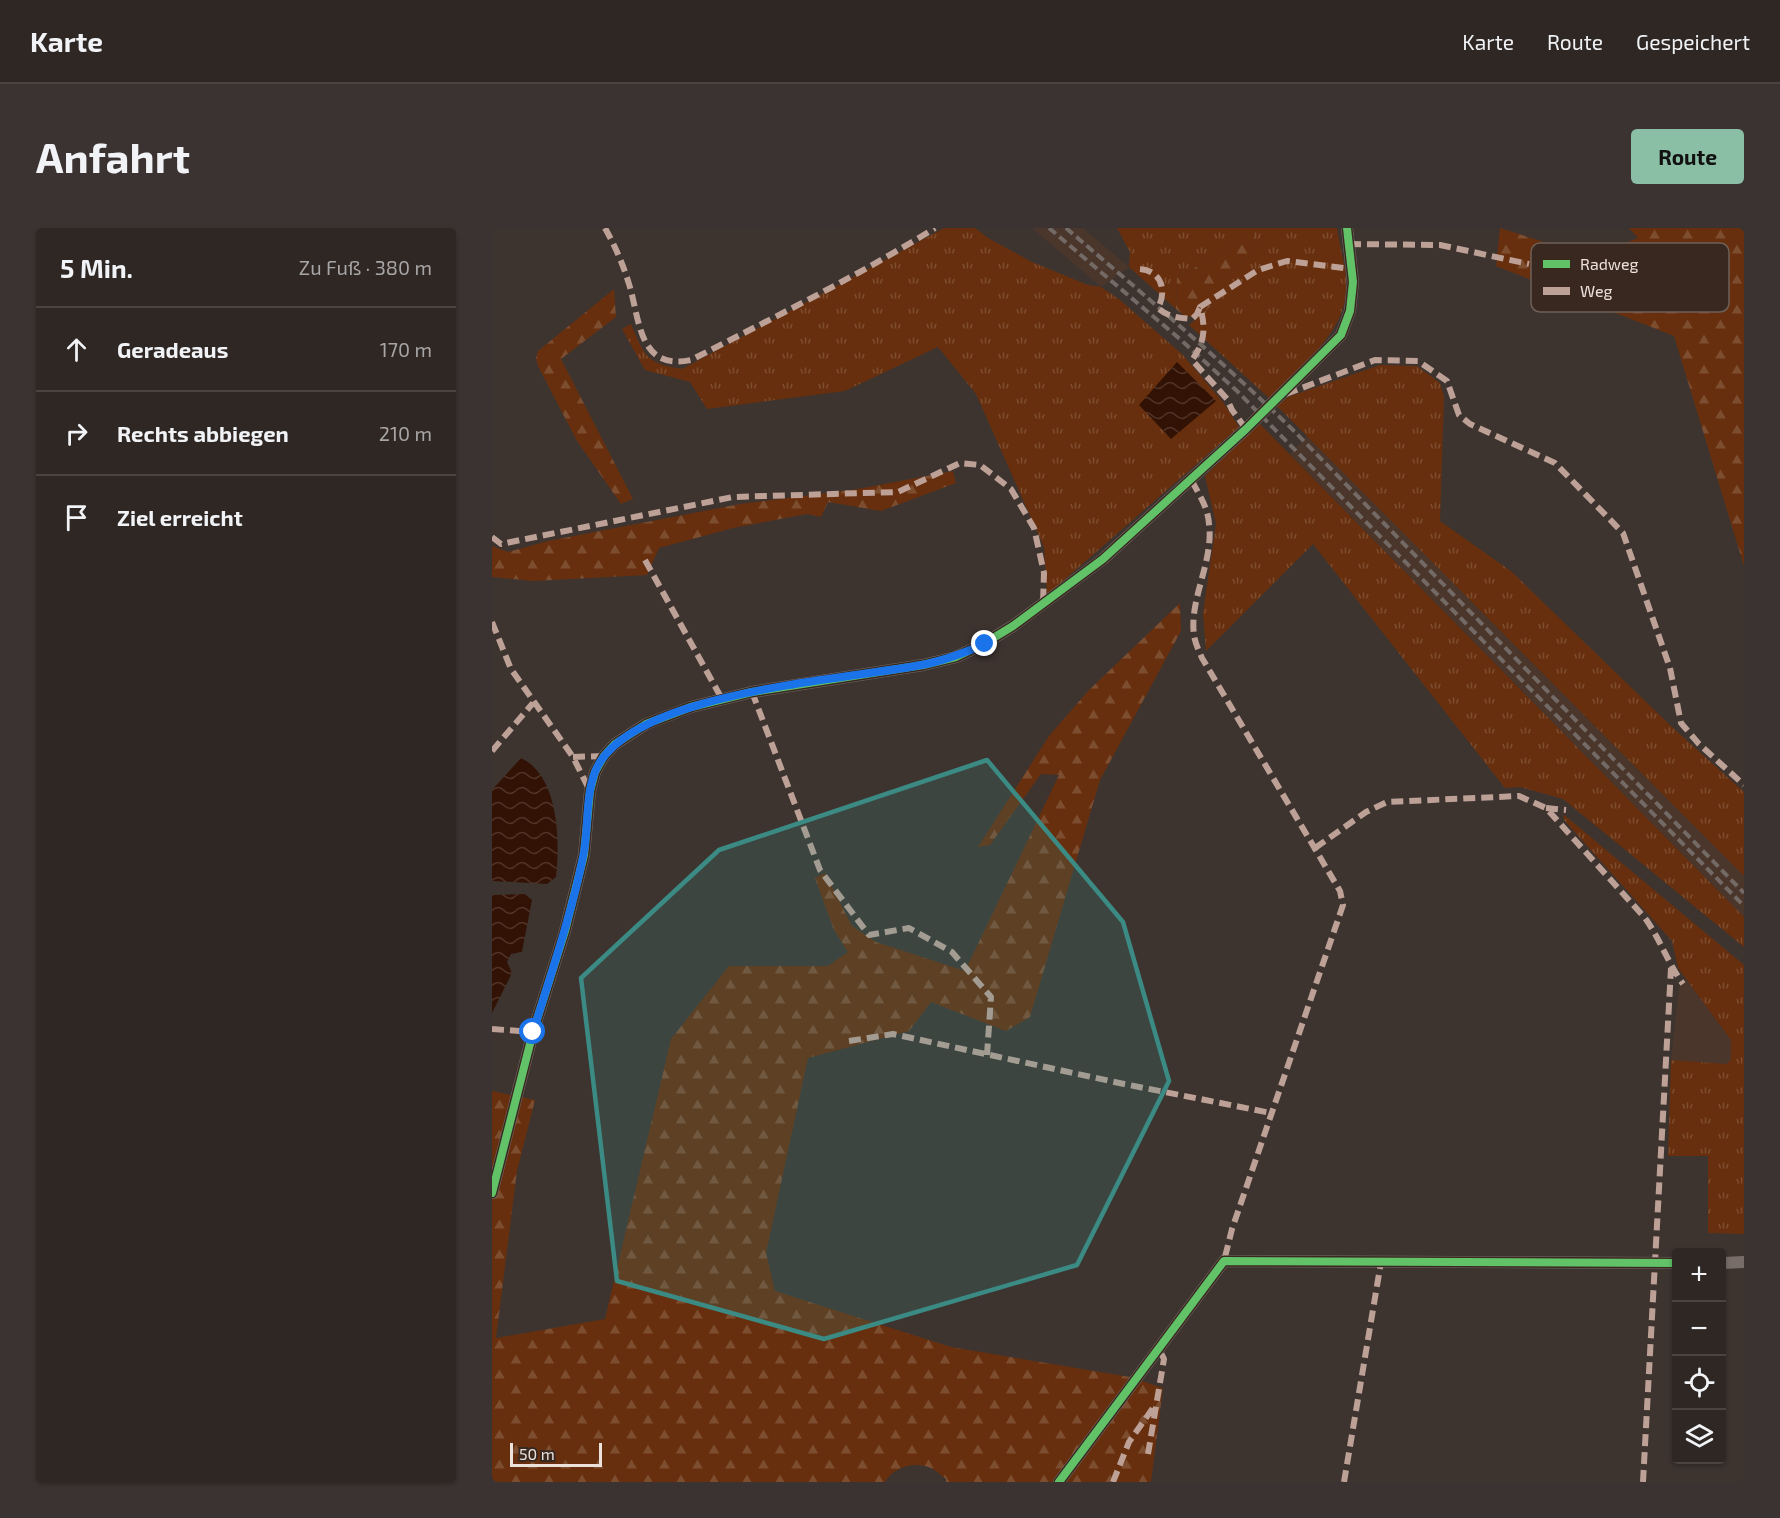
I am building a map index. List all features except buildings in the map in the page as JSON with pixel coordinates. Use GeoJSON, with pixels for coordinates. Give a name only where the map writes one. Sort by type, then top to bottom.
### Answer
{"type":"FeatureCollection","features":[{"type":"Feature","properties":{"kind":"street"},"geometry":{"type":"LineString","coordinates":[[492,1193],[533,1032],[565,931],[584,855],[590,791],[595,772],[604,756],[615,744],[637,729],[691,707],[752,692],[923,665],[956,657],[985,644],[1013,626],[1103,559],[1246,429],[1341,335],[1350,311],[1353,282],[1347,228]]}},
{"type":"Feature","properties":{"kind":"street"},"geometry":{"type":"LineString","coordinates":[[1059,1482],[1224,1261],[1672,1263]]}},
{"type":"Feature","properties":{"kind":"street"},"geometry":{"type":"LineString","coordinates":[[1726,1263],[1744,1262]]}},
{"type":"Feature","properties":{"kind":"highlighted area"},"geometry":{"type":"Polygon","coordinates":[[[987,760],[1123,922],[1169,1081],[1077,1265],[824,1339],[617,1281],[581,978],[719,850],[987,760]]]}},
{"type":"Feature","properties":{"kind":"shaded area"},"geometry":{"type":"Polygon","coordinates":[[[1032,228],[1083,228],[1129,267],[1101,287],[1032,228]]]}},
{"type":"Feature","properties":{"kind":"shaded area"},"geometry":{"type":"Polygon","coordinates":[[[1307,436],[1744,876],[1744,917],[1290,454],[1307,436]]]}},
{"type":"Feature","properties":{"kind":"shaded area"},"geometry":{"type":"Polygon","coordinates":[[[1687,980],[1731,1040],[1731,1060],[1727,1064],[1671,1060],[1679,988],[1687,980]]]}},
{"type":"Feature","properties":{"kind":"green space"},"geometry":{"type":"Polygon","coordinates":[[[944,228],[975,228],[988,238],[1032,262],[1088,285],[1101,287],[1120,300],[1183,355],[1223,402],[1239,427],[1047,595],[1044,547],[976,394],[938,347],[845,391],[707,409],[690,382],[645,370],[622,329],[631,324],[648,357],[661,364],[682,369],[944,228]]]}},
{"type":"Feature","properties":{"kind":"green space"},"geometry":{"type":"Polygon","coordinates":[[[1117,228],[1248,228],[1237,243],[1177,278],[1176,309],[1129,267],[1130,252],[1117,228]]]}},
{"type":"Feature","properties":{"kind":"green space"},"geometry":{"type":"Polygon","coordinates":[[[1248,228],[1253,228],[1257,250],[1218,281],[1218,300],[1200,315],[1186,317],[1176,309],[1177,278],[1237,243],[1248,228]]]}},
{"type":"Feature","properties":{"kind":"green space"},"geometry":{"type":"Polygon","coordinates":[[[1253,228],[1337,228],[1346,276],[1343,307],[1328,337],[1269,398],[1189,325],[1218,300],[1218,281],[1257,250],[1253,228]]]}},
{"type":"Feature","properties":{"kind":"green space"},"geometry":{"type":"Polygon","coordinates":[[[1500,228],[1547,243],[1531,243],[1531,280],[1496,266],[1500,228]]]}},
{"type":"Feature","properties":{"kind":"green space"},"geometry":{"type":"Polygon","coordinates":[[[1629,228],[1744,228],[1744,566],[1674,336],[1613,312],[1729,312],[1729,243],[1626,243],[1638,238],[1629,228]]]}},
{"type":"Feature","properties":{"kind":"green space"},"geometry":{"type":"Polygon","coordinates":[[[614,289],[616,317],[561,359],[633,499],[621,504],[577,441],[536,358],[538,351],[614,289]]]}},
{"type":"Feature","properties":{"kind":"green space"},"geometry":{"type":"Polygon","coordinates":[[[1380,365],[1417,366],[1440,383],[1444,397],[1440,521],[1512,572],[1672,727],[1744,792],[1744,876],[1277,406],[1288,397],[1380,365]]]}},
{"type":"Feature","properties":{"kind":"green space"},"geometry":{"type":"Polygon","coordinates":[[[1259,423],[1744,917],[1744,947],[1563,799],[1520,787],[1505,788],[1313,544],[1206,651],[1203,613],[1216,524],[1205,476],[1259,423]]]}},
{"type":"Feature","properties":{"kind":"green space"},"geometry":{"type":"Polygon","coordinates":[[[953,471],[956,483],[881,511],[828,502],[821,517],[807,514],[733,528],[659,548],[647,575],[533,581],[492,577],[492,546],[508,552],[548,541],[740,504],[858,489],[953,471]]]}},
{"type":"Feature","properties":{"kind":"green space"},"geometry":{"type":"Polygon","coordinates":[[[1180,603],[1181,631],[1100,780],[1030,1017],[1006,1031],[931,1002],[909,1031],[808,1058],[766,1253],[775,1291],[951,1347],[1130,1377],[1163,1388],[1151,1482],[946,1482],[946,1479],[933,1469],[911,1465],[894,1472],[885,1482],[492,1482],[492,1091],[535,1100],[517,1171],[496,1338],[605,1319],[671,1039],[729,966],[828,966],[848,952],[834,930],[815,878],[825,873],[852,926],[876,942],[965,971],[1059,775],[1041,774],[990,845],[978,847],[1049,736],[1088,691],[1180,603]]]}},
{"type":"Feature","properties":{"kind":"green space"},"geometry":{"type":"Polygon","coordinates":[[[1563,814],[1744,965],[1744,1234],[1708,1233],[1708,1156],[1668,1156],[1671,1060],[1727,1064],[1731,1059],[1731,1040],[1678,968],[1672,941],[1564,820],[1563,814]]]}},
{"type":"Feature","properties":{"kind":"water"},"geometry":{"type":"Polygon","coordinates":[[[1177,362],[1216,401],[1171,439],[1139,405],[1177,362]]]}},
{"type":"Feature","properties":{"kind":"water"},"geometry":{"type":"Polygon","coordinates":[[[521,758],[534,767],[543,779],[554,811],[558,846],[556,877],[547,884],[492,881],[492,790],[521,758]]]}},
{"type":"Feature","properties":{"kind":"water"},"geometry":{"type":"Polygon","coordinates":[[[525,894],[532,900],[522,952],[511,954],[507,962],[512,973],[492,1013],[492,895],[525,894]]]}},
{"type":"Feature","properties":{"kind":"railway"},"geometry":{"type":"LineString","coordinates":[[1049,228],[1181,340],[1237,391],[1744,906]]}},
{"type":"Feature","properties":{"kind":"railway"},"geometry":{"type":"LineString","coordinates":[[1066,228],[1209,352],[1293,430],[1744,893]]}},
{"type":"Feature","properties":{"kind":"marked path"},"geometry":{"type":"LineString","coordinates":[[605,228],[624,269],[644,339],[660,358],[674,361],[691,360],[845,280],[935,228]]}},
{"type":"Feature","properties":{"kind":"marked path"},"geometry":{"type":"LineString","coordinates":[[1349,244],[1440,245],[1529,264]]}},
{"type":"Feature","properties":{"kind":"marked path"},"geometry":{"type":"LineString","coordinates":[[1246,429],[1227,399],[1192,360],[1200,347],[1203,335],[1200,307],[1258,270],[1287,261],[1351,269]]}},
{"type":"Feature","properties":{"kind":"marked path"},"geometry":{"type":"LineString","coordinates":[[1140,269],[1153,274],[1161,283],[1162,295],[1158,308],[1165,313],[1174,317],[1192,319],[1200,307]]}},
{"type":"Feature","properties":{"kind":"marked path"},"geometry":{"type":"LineString","coordinates":[[1286,394],[1375,360],[1418,361],[1447,381],[1459,415],[1470,424],[1555,463],[1623,533],[1670,668],[1681,723],[1699,744],[1744,785]]}},
{"type":"Feature","properties":{"kind":"marked path"},"geometry":{"type":"LineString","coordinates":[[492,537],[501,544],[733,497],[898,492],[960,463],[980,465],[1011,489],[1034,528],[1044,573],[1043,604]]}},
{"type":"Feature","properties":{"kind":"marked path"},"geometry":{"type":"LineString","coordinates":[[1192,481],[1207,512],[1210,538],[1193,621],[1196,644],[1202,658],[1340,891],[1343,905],[1232,1229],[1224,1261]]}},
{"type":"Feature","properties":{"kind":"marked path"},"geometry":{"type":"LineString","coordinates":[[645,560],[722,699]]}},
{"type":"Feature","properties":{"kind":"marked path"},"geometry":{"type":"LineString","coordinates":[[492,622],[511,669],[573,757],[590,791]]}},
{"type":"Feature","properties":{"kind":"marked path"},"geometry":{"type":"LineString","coordinates":[[752,692],[820,870],[869,935],[909,928],[952,952],[991,997],[987,1055]]}},
{"type":"Feature","properties":{"kind":"marked path"},"geometry":{"type":"LineString","coordinates":[[492,751],[533,703]]}},
{"type":"Feature","properties":{"kind":"marked path"},"geometry":{"type":"LineString","coordinates":[[573,757],[604,756]]}},
{"type":"Feature","properties":{"kind":"marked path"},"geometry":{"type":"LineString","coordinates":[[1315,848],[1366,812],[1387,802],[1519,796],[1546,808],[1645,918],[1683,984]]}},
{"type":"Feature","properties":{"kind":"marked path"},"geometry":{"type":"LineString","coordinates":[[1546,808],[1566,810]]}},
{"type":"Feature","properties":{"kind":"marked path"},"geometry":{"type":"LineString","coordinates":[[1643,1482],[1671,968]]}},
{"type":"Feature","properties":{"kind":"marked path"},"geometry":{"type":"LineString","coordinates":[[492,1029],[533,1032]]}},
{"type":"Feature","properties":{"kind":"marked path"},"geometry":{"type":"LineString","coordinates":[[849,1041],[893,1034],[1271,1113]]}},
{"type":"Feature","properties":{"kind":"marked path"},"geometry":{"type":"LineString","coordinates":[[1344,1482],[1381,1262]]}},
{"type":"Feature","properties":{"kind":"marked path"},"geometry":{"type":"LineString","coordinates":[[1148,1454],[1164,1359],[1159,1349]]}},
{"type":"Feature","properties":{"kind":"marked path"},"geometry":{"type":"LineString","coordinates":[[1113,1482],[1129,1442],[1153,1408]]}},
{"type":"Feature","properties":{"kind":"cycle path"},"geometry":{"type":"LineString","coordinates":[[492,1193],[533,1032],[565,931],[584,855],[590,791],[595,772],[604,756],[615,744],[646,724],[691,707],[752,692],[923,665],[956,657],[1013,626],[1103,559],[1246,429],[1341,335],[1350,311],[1353,282],[1347,228]]}},
{"type":"Feature","properties":{"kind":"cycle path"},"geometry":{"type":"LineString","coordinates":[[1059,1482],[1224,1261],[1672,1263]]}},
{"type":"Feature","properties":{"kind":"route"},"geometry":{"type":"LineString","coordinates":[[533,1032],[565,931],[584,855],[590,791],[595,772],[604,756],[615,744],[646,724],[691,707],[752,692],[923,665],[956,657],[985,644]]}}]}
